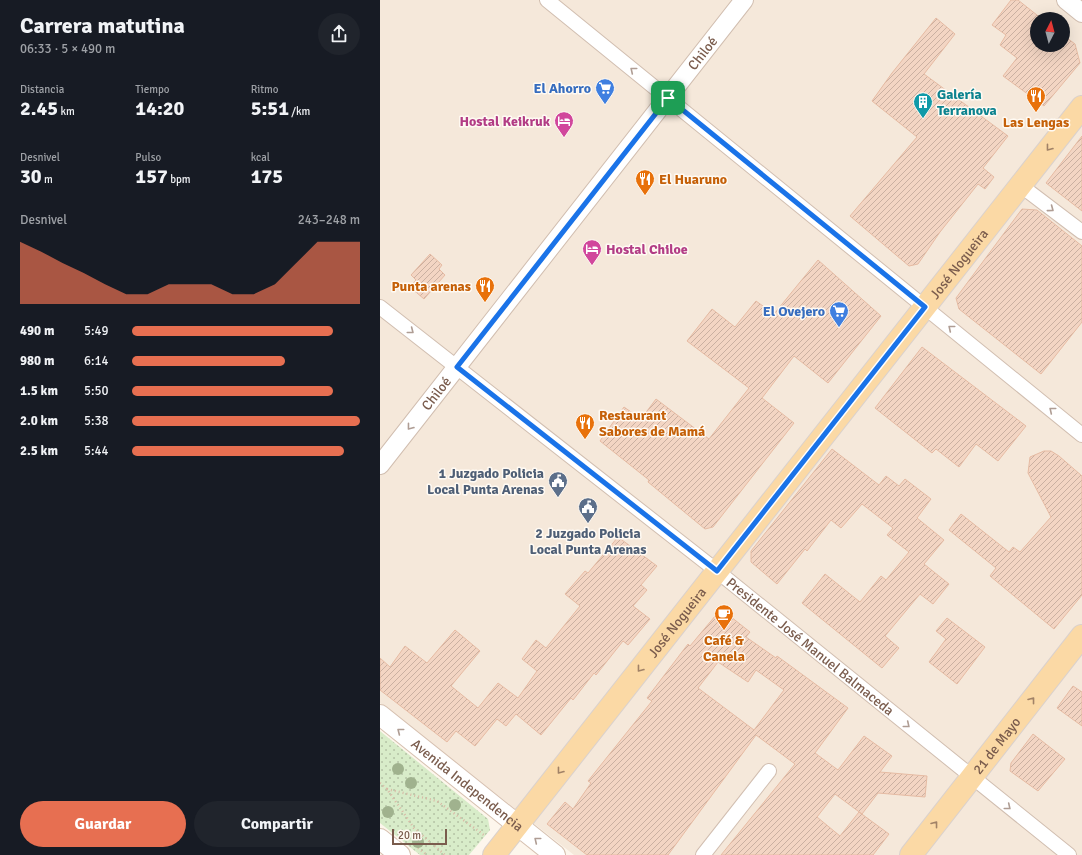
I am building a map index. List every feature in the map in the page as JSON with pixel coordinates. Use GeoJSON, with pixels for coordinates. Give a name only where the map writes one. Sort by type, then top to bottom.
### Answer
{"type":"FeatureCollection","features":[{"type":"Feature","properties":{"kind":"main road","name":"José Nogueira"},"geometry":{"type":"LineString","coordinates":[[498,850],[1082,107]]}},
{"type":"Feature","properties":{"kind":"main road","name":"21 de Mayo"},"geometry":{"type":"LineString","coordinates":[[911,855],[1082,636]]}},
{"type":"Feature","properties":{"kind":"main road","name":"Avenida Independencia"},"geometry":{"type":"LineString","coordinates":[[380,715],[555,855]]}},
{"type":"Feature","properties":{"kind":"main road"},"geometry":{"type":"LineString","coordinates":[[380,839],[400,855]]}},
{"type":"Feature","properties":{"kind":"street"},"geometry":{"type":"LineString","coordinates":[[547,0],[1082,435]]}},
{"type":"Feature","properties":{"kind":"street","name":"Chiloé"},"geometry":{"type":"LineString","coordinates":[[380,465],[744,0]]}},
{"type":"Feature","properties":{"kind":"street"},"geometry":{"type":"LineString","coordinates":[[1066,0],[1082,13]]}},
{"type":"Feature","properties":{"kind":"street"},"geometry":{"type":"LineString","coordinates":[[1020,185],[1082,232]]}},
{"type":"Feature","properties":{"kind":"street","name":"Presidente José Manuel Balmaceda"},"geometry":{"type":"LineString","coordinates":[[380,307],[717,571],[971,778],[1069,855]]}},
{"type":"Feature","properties":{"kind":"street"},"geometry":{"type":"LineString","coordinates":[[703,855],[769,771]]}},
{"type":"Feature","properties":{"kind":"path"},"geometry":{"type":"LineString","coordinates":[[380,783],[387,788],[437,802],[476,831],[498,850]]}},
{"type":"Feature","properties":{"kind":"path"},"geometry":{"type":"LineString","coordinates":[[387,788],[414,828],[445,855]]}},
{"type":"Feature","properties":{"kind":"shaded area"},"geometry":{"type":"Polygon","coordinates":[[[380,0],[1082,0],[1082,855],[574,855],[380,703],[380,0]]]}},
{"type":"Feature","properties":{"kind":"green space"},"geometry":{"type":"Polygon","coordinates":[[[380,731],[488,819],[490,830],[469,855],[420,855],[380,823],[380,731]]]}},
{"type":"Feature","properties":{"kind":"building"},"geometry":{"type":"Polygon","coordinates":[[[1011,0],[1018,0],[1033,12],[1030,12],[1030,52],[1070,52],[1070,40],[1075,44],[1080,63],[1044,106],[1003,76],[1017,58],[1000,45],[1006,35],[992,25],[1011,0]]]}},
{"type":"Feature","properties":{"kind":"building"},"geometry":{"type":"Polygon","coordinates":[[[936,18],[955,34],[924,74],[1008,136],[983,168],[994,177],[985,189],[978,184],[940,232],[918,264],[909,266],[850,216],[917,137],[872,101],[892,73],[936,18]]]}},
{"type":"Feature","properties":{"kind":"building"},"geometry":{"type":"Polygon","coordinates":[[[1082,136],[1082,211],[1046,183],[1082,136]]]}},
{"type":"Feature","properties":{"kind":"building"},"geometry":{"type":"Polygon","coordinates":[[[1022,209],[1037,210],[1082,246],[1082,322],[1041,374],[959,309],[956,298],[1022,209]]]}},
{"type":"Feature","properties":{"kind":"building"},"geometry":{"type":"Polygon","coordinates":[[[430,254],[442,265],[439,269],[445,275],[424,299],[410,287],[416,280],[411,275],[430,254]]]}},
{"type":"Feature","properties":{"kind":"building"},"geometry":{"type":"Polygon","coordinates":[[[818,260],[881,316],[828,383],[794,356],[762,398],[794,423],[713,527],[705,529],[648,482],[649,480],[600,441],[624,407],[641,419],[656,399],[709,439],[749,388],[687,341],[712,309],[735,327],[756,301],[774,314],[818,260]]]}},
{"type":"Feature","properties":{"kind":"building"},"geometry":{"type":"Polygon","coordinates":[[[922,347],[1026,426],[998,461],[976,444],[959,467],[936,449],[932,453],[875,408],[922,347]]]}},
{"type":"Feature","properties":{"kind":"building"},"geometry":{"type":"Polygon","coordinates":[[[832,449],[879,485],[886,476],[899,486],[905,479],[931,499],[917,518],[944,540],[924,564],[949,584],[933,604],[920,594],[885,636],[899,648],[882,668],[802,603],[825,574],[860,602],[881,576],[886,580],[909,552],[887,535],[893,528],[862,504],[841,528],[831,520],[807,551],[805,549],[777,584],[751,562],[751,551],[832,449]]]}},
{"type":"Feature","properties":{"kind":"building"},"geometry":{"type":"Polygon","coordinates":[[[1044,451],[1051,451],[1059,456],[1082,476],[1082,595],[1054,629],[990,576],[996,568],[949,530],[961,514],[1009,552],[1013,547],[1020,552],[1051,517],[1028,473],[1030,457],[1044,451]]]}},
{"type":"Feature","properties":{"kind":"building"},"geometry":{"type":"Polygon","coordinates":[[[618,537],[657,566],[641,585],[647,590],[633,606],[650,619],[628,645],[623,641],[596,675],[594,673],[573,700],[571,698],[541,735],[516,714],[506,726],[497,719],[475,746],[456,731],[447,742],[380,690],[380,658],[390,667],[405,646],[427,663],[455,630],[480,651],[451,686],[478,708],[498,683],[518,698],[537,671],[522,659],[536,640],[546,648],[580,606],[565,594],[585,571],[588,573],[618,537]]]}},
{"type":"Feature","properties":{"kind":"building"},"geometry":{"type":"Polygon","coordinates":[[[721,609],[750,632],[746,637],[776,658],[777,656],[848,708],[815,753],[838,770],[864,736],[892,756],[880,772],[927,776],[925,797],[878,793],[862,814],[835,794],[817,817],[840,836],[859,812],[889,834],[873,855],[721,855],[795,764],[756,735],[668,855],[587,855],[547,824],[565,802],[573,809],[591,783],[588,781],[652,701],[647,698],[688,644],[690,646],[721,609]],[[718,662],[698,688],[754,730],[784,690],[756,670],[748,682],[718,662]]]}},
{"type":"Feature","properties":{"kind":"building"},"geometry":{"type":"Polygon","coordinates":[[[947,618],[985,647],[957,684],[929,662],[946,639],[936,631],[947,618]]]}},
{"type":"Feature","properties":{"kind":"building"},"geometry":{"type":"Polygon","coordinates":[[[1073,686],[1082,692],[1082,726],[1057,708],[1073,686]]]}},
{"type":"Feature","properties":{"kind":"building"},"geometry":{"type":"Polygon","coordinates":[[[1033,734],[1065,759],[1038,791],[1010,771],[1011,763],[1033,734]]]}},
{"type":"Feature","properties":{"kind":"place","name":"El Ahorro"},"geometry":{"type":"Point","coordinates":[605,105]}},
{"type":"Feature","properties":{"kind":"place","name":"Las Lengas"},"geometry":{"type":"Point","coordinates":[1036,113]}},
{"type":"Feature","properties":{"kind":"place","name":"Galería Terranova"},"geometry":{"type":"Point","coordinates":[923,119]}},
{"type":"Feature","properties":{"kind":"place","name":"Hostal Keikruk"},"geometry":{"type":"Point","coordinates":[564,138]}},
{"type":"Feature","properties":{"kind":"place","name":"El Huaruno"},"geometry":{"type":"Point","coordinates":[645,196]}},
{"type":"Feature","properties":{"kind":"place","name":"Hostal Chiloe"},"geometry":{"type":"Point","coordinates":[592,266]}},
{"type":"Feature","properties":{"kind":"place","name":"Punta arenas"},"geometry":{"type":"Point","coordinates":[485,303]}},
{"type":"Feature","properties":{"kind":"place","name":"El Ovejero"},"geometry":{"type":"Point","coordinates":[839,328]}},
{"type":"Feature","properties":{"kind":"place","name":"Restaurant Sabores de Mamá"},"geometry":{"type":"Point","coordinates":[585,440]}},
{"type":"Feature","properties":{"kind":"place","name":"1 Juzgado Policia Local Punta Arenas"},"geometry":{"type":"Point","coordinates":[558,498]}},
{"type":"Feature","properties":{"kind":"place","name":"2 Juzgado Policia Local Punta Arenas"},"geometry":{"type":"Point","coordinates":[588,524]}},
{"type":"Feature","properties":{"kind":"place","name":"Café & Canela"},"geometry":{"type":"Point","coordinates":[724,631]}},
{"type":"Feature","properties":{"kind":"route"},"geometry":{"type":"LineString","coordinates":[[668,98],[925,307],[717,571],[457,367],[668,98]]}}]}
